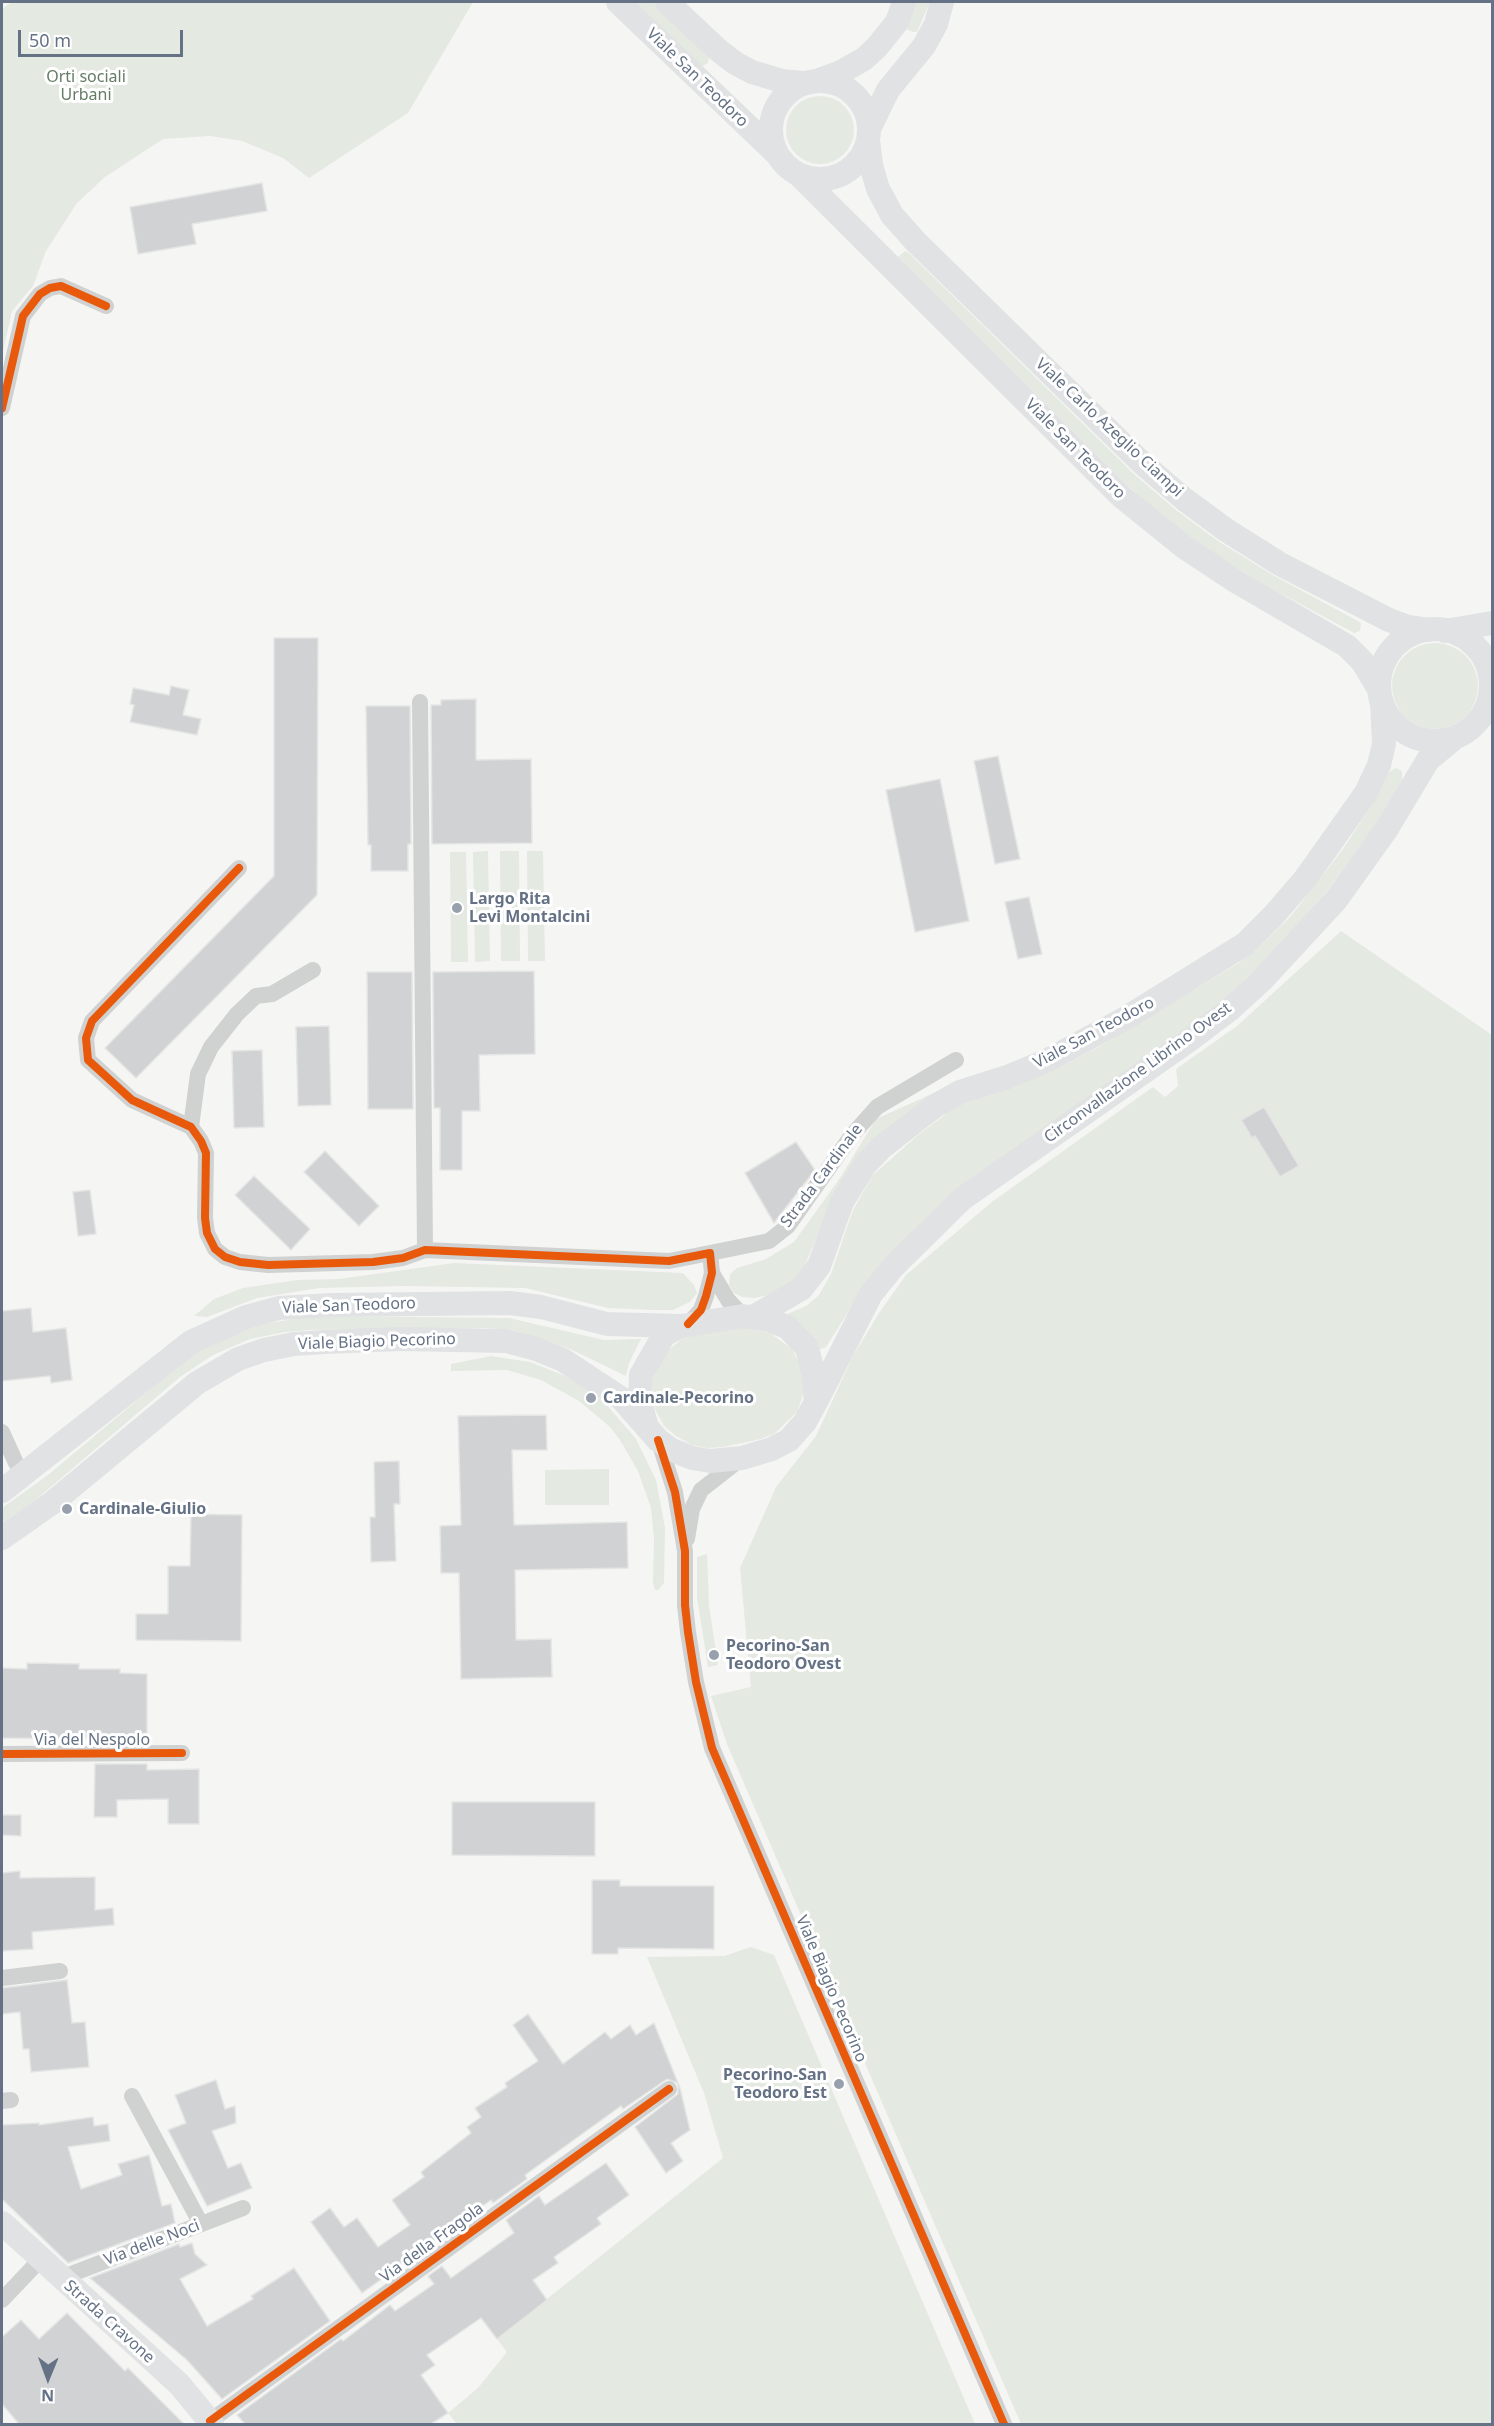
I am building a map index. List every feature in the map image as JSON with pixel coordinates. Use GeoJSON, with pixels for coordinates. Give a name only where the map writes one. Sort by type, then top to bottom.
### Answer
{"type":"FeatureCollection","features":[{"type":"Feature","properties":{"kind":"main road","name":"Viale San Teodoro"},"geometry":{"type":"LineString","coordinates":[[618,2],[776,153]]}},
{"type":"Feature","properties":{"kind":"main road"},"geometry":{"type":"LineString","coordinates":[[667,2],[717,49],[735,63],[752,72],[782,81],[844,86],[854,94],[867,115],[869,134]]}},
{"type":"Feature","properties":{"kind":"main road"},"geometry":{"type":"LineString","coordinates":[[900,12],[877,48],[864,59],[841,72],[791,90],[781,100],[774,112],[771,140],[776,153],[785,165],[798,174],[827,179],[854,166],[863,154],[888,90],[911,64],[927,40],[936,24],[942,2]]}},
{"type":"Feature","properties":{"kind":"main road"},"geometry":{"type":"LineString","coordinates":[[900,12],[901,35],[906,40],[914,42],[927,40]]}},
{"type":"Feature","properties":{"kind":"main road","name":"Viale Carlo Azeglio Ciampi"},"geometry":{"type":"LineString","coordinates":[[869,134],[871,165],[878,189],[892,215],[915,241],[1142,463],[1184,500],[1280,564],[1378,616],[1408,627],[1437,630]]}},
{"type":"Feature","properties":{"kind":"main road","name":"Viale San Teodoro"},"geometry":{"type":"LineString","coordinates":[[748,1317],[801,1289],[819,1266],[842,1202],[865,1165],[881,1148],[935,1106],[960,1092],[1007,1077],[1046,1061],[1116,1024],[1245,944],[1305,879],[1366,793],[1379,765],[1384,744],[1381,695],[1362,661],[1347,646],[1236,582],[1184,547],[1122,497],[798,174]]}},
{"type":"Feature","properties":{"kind":"main road"},"geometry":{"type":"LineString","coordinates":[[1437,630],[1466,639],[1487,663],[1492,684],[1482,716],[1475,724],[1457,736],[1431,741],[1406,733],[1387,714],[1381,695],[1381,671],[1389,654],[1406,638],[1437,630],[1492,622]]}},
{"type":"Feature","properties":{"kind":"main road","name":"Circonvallazione Librino Ovest"},"geometry":{"type":"LineString","coordinates":[[816,1402],[871,1294],[907,1252],[963,1199],[1191,1039],[1229,1010],[1262,980],[1336,900],[1386,830],[1428,760],[1457,736]]}},
{"type":"Feature","properties":{"kind":"main road","name":"Viale San Teodoro"},"geometry":{"type":"LineString","coordinates":[[2,1491],[191,1342],[225,1326],[279,1308],[510,1303],[541,1307],[607,1324],[684,1325]]}},
{"type":"Feature","properties":{"kind":"main road"},"geometry":{"type":"LineString","coordinates":[[748,1317],[769,1320],[787,1327],[807,1348],[813,1372],[816,1402],[805,1422],[789,1440],[772,1449],[742,1458],[710,1461],[692,1458],[670,1449],[652,1432],[640,1402],[641,1375],[664,1335],[684,1325],[748,1317]]}},
{"type":"Feature","properties":{"kind":"main road","name":"Viale Biagio Pecorino"},"geometry":{"type":"LineString","coordinates":[[2,1538],[52,1503],[198,1383],[238,1359],[264,1350],[294,1344],[400,1339],[506,1341],[536,1349],[563,1360],[622,1399],[652,1432]]}},
{"type":"Feature","properties":{"kind":"main road","name":"Strada Cravone"},"geometry":{"type":"LineString","coordinates":[[2,2223],[178,2384],[211,2422]]}},
{"type":"Feature","properties":{"kind":"street"},"geometry":{"type":"LineString","coordinates":[[2,408],[23,316],[40,294],[50,288],[61,286],[106,306]]}},
{"type":"Feature","properties":{"kind":"street"},"geometry":{"type":"LineString","coordinates":[[420,702],[425,1251]]}},
{"type":"Feature","properties":{"kind":"street"},"geometry":{"type":"LineString","coordinates":[[239,868],[92,1021],[86,1038],[88,1060],[132,1100],[191,1127],[198,1074],[211,1047],[237,1014],[256,996],[272,994],[313,970]]}},
{"type":"Feature","properties":{"kind":"street","name":"Strada Cardinale"},"geometry":{"type":"LineString","coordinates":[[191,1127],[201,1141],[206,1154],[205,1218],[207,1233],[215,1249],[225,1257],[240,1262],[268,1265],[374,1262],[403,1258],[425,1251],[669,1261],[769,1241],[788,1226],[852,1135],[877,1107],[956,1060]]}},
{"type":"Feature","properties":{"kind":"street"},"geometry":{"type":"LineString","coordinates":[[684,1325],[701,1310],[712,1274],[710,1253]]}},
{"type":"Feature","properties":{"kind":"street"},"geometry":{"type":"LineString","coordinates":[[712,1274],[728,1300],[748,1317]]}},
{"type":"Feature","properties":{"kind":"street"},"geometry":{"type":"LineString","coordinates":[[2,1432],[15,1463],[25,1473]]}},
{"type":"Feature","properties":{"kind":"street"},"geometry":{"type":"LineString","coordinates":[[652,1432],[675,1492],[685,1551]]}},
{"type":"Feature","properties":{"kind":"street"},"geometry":{"type":"LineString","coordinates":[[685,1551],[692,1509],[700,1490],[742,1458]]}},
{"type":"Feature","properties":{"kind":"street","name":"Viale Biagio Pecorino"},"geometry":{"type":"LineString","coordinates":[[685,1551],[685,1605],[688,1632],[696,1682],[712,1748],[1004,2424]]}},
{"type":"Feature","properties":{"kind":"street","name":"Via del Nespolo"},"geometry":{"type":"LineString","coordinates":[[2,1754],[182,1753]]}},
{"type":"Feature","properties":{"kind":"street"},"geometry":{"type":"LineString","coordinates":[[2,1978],[60,1971]]}},
{"type":"Feature","properties":{"kind":"street","name":"Via della Fragola"},"geometry":{"type":"LineString","coordinates":[[211,2422],[669,2089]]}},
{"type":"Feature","properties":{"kind":"street"},"geometry":{"type":"LineString","coordinates":[[132,2096],[201,2224]]}},
{"type":"Feature","properties":{"kind":"street","name":"Via delle Noci"},"geometry":{"type":"LineString","coordinates":[[61,2277],[243,2208]]}},
{"type":"Feature","properties":{"kind":"street"},"geometry":{"type":"LineString","coordinates":[[2,2300],[40,2260]]}},
{"type":"Feature","properties":{"kind":"green space","name":"Orti sociali Urbani"},"geometry":{"type":"Polygon","coordinates":[[[12,2],[473,2],[408,113],[309,178],[283,158],[242,141],[210,136],[163,139],[105,177],[77,203],[46,251],[33,286],[12,311],[2,356],[2,9],[12,2]]]}},
{"type":"Feature","properties":{"kind":"green space"},"geometry":{"type":"Polygon","coordinates":[[[633,2],[653,2],[709,55],[708,63],[703,66],[698,65],[633,2]]]}},
{"type":"Feature","properties":{"kind":"green space"},"geometry":{"type":"Polygon","coordinates":[[[916,2],[930,2],[917,32],[913,32],[908,30],[906,25],[916,2]]]}},
{"type":"Feature","properties":{"kind":"green space"},"geometry":{"type":"Polygon","coordinates":[[[813,96],[827,96],[839,101],[849,111],[854,130],[849,149],[839,159],[827,164],[813,164],[801,159],[791,149],[786,137],[786,123],[791,111],[801,101],[813,96]]]}},
{"type":"Feature","properties":{"kind":"green space"},"geometry":{"type":"Polygon","coordinates":[[[905,251],[1134,474],[1176,510],[1218,541],[1273,575],[1361,623],[1360,631],[1354,633],[1267,586],[1211,552],[1167,520],[1125,483],[898,257],[905,251]]]}},
{"type":"Feature","properties":{"kind":"green space"},"geometry":{"type":"Polygon","coordinates":[[[1435,643],[1452,646],[1466,655],[1475,669],[1478,686],[1475,703],[1466,717],[1452,726],[1435,729],[1418,726],[1404,717],[1395,703],[1392,686],[1395,669],[1404,655],[1418,646],[1435,643]]]}},
{"type":"Feature","properties":{"kind":"green space"},"geometry":{"type":"Polygon","coordinates":[[[1396,768],[1402,771],[1402,780],[1377,823],[1325,894],[1276,950],[1193,1025],[857,1298],[826,1347],[818,1350],[798,1323],[787,1314],[806,1306],[819,1295],[831,1274],[853,1210],[873,1175],[917,1136],[955,1107],[1058,1068],[1102,1045],[1255,951],[1291,916],[1343,849],[1376,799],[1389,772],[1396,768]]]}},
{"type":"Feature","properties":{"kind":"green space"},"geometry":{"type":"Polygon","coordinates":[[[488,851],[490,961],[475,962],[473,852],[488,851]]]}},
{"type":"Feature","properties":{"kind":"green space"},"geometry":{"type":"Polygon","coordinates":[[[500,851],[519,851],[520,961],[501,961],[500,851]]]}},
{"type":"Feature","properties":{"kind":"green space"},"geometry":{"type":"Polygon","coordinates":[[[527,851],[543,851],[545,961],[528,961],[527,851]]]}},
{"type":"Feature","properties":{"kind":"green space"},"geometry":{"type":"Polygon","coordinates":[[[450,852],[466,852],[468,962],[451,962],[450,852]]]}},
{"type":"Feature","properties":{"kind":"green space"},"geometry":{"type":"Polygon","coordinates":[[[1341,931],[1492,1035],[1492,2424],[1021,2424],[727,1744],[711,1696],[751,1687],[740,1568],[776,1487],[816,1436],[853,1356],[906,1275],[993,1201],[1153,1087],[1165,1097],[1178,1086],[1176,1069],[1237,1026],[1341,931]]]}},
{"type":"Feature","properties":{"kind":"green space"},"geometry":{"type":"Polygon","coordinates":[[[958,1082],[826,1215],[801,1274],[786,1288],[770,1295],[754,1298],[742,1297],[734,1293],[729,1285],[730,1274],[737,1268],[766,1259],[794,1242],[840,1178],[876,1119],[958,1082]]]}},
{"type":"Feature","properties":{"kind":"green space"},"geometry":{"type":"Polygon","coordinates":[[[454,1263],[683,1273],[694,1285],[697,1293],[690,1302],[673,1310],[651,1310],[608,1308],[525,1288],[405,1286],[319,1288],[257,1298],[207,1317],[194,1316],[214,1299],[243,1288],[297,1280],[339,1279],[454,1263]]]}},
{"type":"Feature","properties":{"kind":"green space"},"geometry":{"type":"Polygon","coordinates":[[[311,1316],[509,1318],[604,1340],[641,1339],[629,1363],[626,1376],[570,1349],[512,1330],[486,1328],[310,1330],[250,1339],[213,1355],[180,1377],[32,1503],[2,1523],[2,1508],[48,1475],[190,1356],[226,1334],[246,1327],[311,1316]]]}},
{"type":"Feature","properties":{"kind":"green space"},"geometry":{"type":"Polygon","coordinates":[[[732,1328],[749,1328],[770,1333],[792,1349],[801,1367],[803,1395],[797,1412],[774,1434],[723,1447],[707,1448],[692,1445],[664,1426],[655,1409],[652,1381],[666,1352],[682,1339],[693,1334],[732,1328]]]}},
{"type":"Feature","properties":{"kind":"green space"},"geometry":{"type":"Polygon","coordinates":[[[491,1356],[530,1362],[570,1378],[605,1403],[636,1439],[656,1480],[665,1528],[664,1583],[658,1590],[655,1590],[653,1583],[654,1538],[651,1508],[638,1471],[620,1440],[609,1426],[579,1401],[541,1380],[507,1370],[451,1371],[451,1364],[491,1356]]]}},
{"type":"Feature","properties":{"kind":"green space"},"geometry":{"type":"Polygon","coordinates":[[[609,1469],[609,1505],[545,1505],[545,1470],[609,1469]]]}},
{"type":"Feature","properties":{"kind":"green space"},"geometry":{"type":"Polygon","coordinates":[[[707,1554],[709,1605],[718,1665],[708,1667],[697,1598],[697,1557],[707,1554]]]}},
{"type":"Feature","properties":{"kind":"green space"},"geometry":{"type":"Polygon","coordinates":[[[751,1947],[774,1955],[975,2424],[457,2424],[448,2413],[478,2388],[507,2352],[497,2339],[723,2158],[704,2093],[647,1957],[724,1956],[751,1947]]]}},
{"type":"Feature","properties":{"kind":"building"},"geometry":{"type":"Polygon","coordinates":[[[262,183],[267,211],[192,224],[196,244],[138,254],[130,207],[262,183]]]}},
{"type":"Feature","properties":{"kind":"building"},"geometry":{"type":"Polygon","coordinates":[[[274,638],[318,638],[317,895],[136,1078],[105,1048],[274,876],[274,638]]]}},
{"type":"Feature","properties":{"kind":"building"},"geometry":{"type":"Polygon","coordinates":[[[171,686],[189,690],[183,715],[201,719],[197,735],[130,722],[134,705],[130,704],[133,688],[169,695],[171,686]]]}},
{"type":"Feature","properties":{"kind":"building"},"geometry":{"type":"Polygon","coordinates":[[[476,699],[476,760],[531,759],[532,843],[432,844],[431,705],[441,705],[441,700],[476,699]]]}},
{"type":"Feature","properties":{"kind":"building"},"geometry":{"type":"Polygon","coordinates":[[[366,706],[410,706],[411,844],[408,844],[408,871],[371,871],[371,845],[368,845],[366,706]]]}},
{"type":"Feature","properties":{"kind":"building"},"geometry":{"type":"Polygon","coordinates":[[[998,756],[1020,859],[995,864],[974,761],[998,756]]]}},
{"type":"Feature","properties":{"kind":"building"},"geometry":{"type":"Polygon","coordinates":[[[940,779],[969,921],[915,932],[886,790],[940,779]]]}},
{"type":"Feature","properties":{"kind":"building"},"geometry":{"type":"Polygon","coordinates":[[[1029,897],[1042,954],[1018,959],[1005,902],[1029,897]]]}},
{"type":"Feature","properties":{"kind":"building"},"geometry":{"type":"Polygon","coordinates":[[[534,971],[535,1054],[479,1055],[480,1111],[462,1111],[462,1170],[440,1170],[440,1108],[434,1108],[433,972],[534,971]]]}},
{"type":"Feature","properties":{"kind":"building"},"geometry":{"type":"Polygon","coordinates":[[[367,972],[412,972],[413,1109],[368,1109],[367,972]]]}},
{"type":"Feature","properties":{"kind":"building"},"geometry":{"type":"Polygon","coordinates":[[[329,1026],[331,1105],[298,1106],[296,1027],[329,1026]]]}},
{"type":"Feature","properties":{"kind":"building"},"geometry":{"type":"Polygon","coordinates":[[[262,1050],[264,1127],[234,1128],[232,1051],[262,1050]]]}},
{"type":"Feature","properties":{"kind":"building"},"geometry":{"type":"Polygon","coordinates":[[[1264,1107],[1299,1166],[1280,1177],[1255,1136],[1252,1138],[1241,1120],[1264,1107]]]}},
{"type":"Feature","properties":{"kind":"building"},"geometry":{"type":"Polygon","coordinates":[[[796,1142],[815,1170],[774,1223],[745,1173],[796,1142]]]}},
{"type":"Feature","properties":{"kind":"building"},"geometry":{"type":"Polygon","coordinates":[[[325,1151],[379,1206],[359,1226],[304,1172],[325,1151]]]}},
{"type":"Feature","properties":{"kind":"building"},"geometry":{"type":"Polygon","coordinates":[[[254,1176],[310,1229],[291,1250],[235,1195],[254,1176]]]}},
{"type":"Feature","properties":{"kind":"building"},"geometry":{"type":"Polygon","coordinates":[[[90,1190],[96,1234],[78,1236],[73,1192],[90,1190]]]}},
{"type":"Feature","properties":{"kind":"building"},"geometry":{"type":"Polygon","coordinates":[[[31,1308],[33,1332],[66,1328],[72,1380],[51,1383],[50,1376],[2,1381],[2,1311],[31,1308]]]}},
{"type":"Feature","properties":{"kind":"building"},"geometry":{"type":"Polygon","coordinates":[[[546,1415],[547,1450],[512,1450],[514,1525],[627,1522],[628,1568],[515,1570],[516,1640],[551,1639],[552,1677],[461,1679],[459,1573],[441,1573],[440,1526],[461,1525],[458,1416],[546,1415]]]}},
{"type":"Feature","properties":{"kind":"building"},"geometry":{"type":"Polygon","coordinates":[[[399,1461],[400,1504],[394,1504],[396,1561],[371,1562],[370,1517],[375,1517],[374,1462],[399,1461]]]}},
{"type":"Feature","properties":{"kind":"building"},"geometry":{"type":"Polygon","coordinates":[[[191,1514],[242,1515],[241,1641],[136,1640],[136,1614],[168,1614],[168,1566],[190,1566],[191,1514]]]}},
{"type":"Feature","properties":{"kind":"building"},"geometry":{"type":"Polygon","coordinates":[[[27,1663],[79,1664],[79,1669],[120,1669],[120,1673],[147,1674],[147,1743],[95,1743],[95,1739],[2,1738],[2,1668],[27,1669],[27,1663]]]}},
{"type":"Feature","properties":{"kind":"building"},"geometry":{"type":"Polygon","coordinates":[[[95,1764],[147,1764],[147,1770],[199,1769],[199,1824],[168,1824],[168,1799],[117,1800],[117,1817],[94,1817],[95,1764]]]}},
{"type":"Feature","properties":{"kind":"building"},"geometry":{"type":"Polygon","coordinates":[[[452,1802],[595,1802],[595,1856],[452,1855],[452,1802]]]}},
{"type":"Feature","properties":{"kind":"building"},"geometry":{"type":"Polygon","coordinates":[[[2,1815],[21,1815],[21,1836],[2,1835],[2,1815]]]}},
{"type":"Feature","properties":{"kind":"building"},"geometry":{"type":"Polygon","coordinates":[[[20,1871],[20,1878],[95,1877],[95,1910],[113,1908],[114,1925],[32,1932],[33,1949],[2,1951],[2,1873],[20,1871]]]}},
{"type":"Feature","properties":{"kind":"building"},"geometry":{"type":"Polygon","coordinates":[[[592,1880],[620,1880],[620,1886],[714,1886],[714,1949],[618,1948],[618,1954],[592,1954],[592,1880]]]}},
{"type":"Feature","properties":{"kind":"building"},"geometry":{"type":"Polygon","coordinates":[[[67,1980],[72,2023],[85,2022],[89,2067],[31,2072],[29,2049],[23,2049],[20,2012],[2,2014],[2,1988],[67,1980]]]}},
{"type":"Feature","properties":{"kind":"building"},"geometry":{"type":"Polygon","coordinates":[[[528,2014],[563,2064],[605,2032],[611,2039],[630,2025],[636,2035],[654,2023],[678,2083],[667,2079],[623,2109],[621,2106],[525,2175],[527,2179],[493,2203],[491,2200],[427,2246],[430,2249],[416,2259],[414,2256],[362,2293],[311,2222],[330,2208],[344,2227],[357,2218],[378,2247],[410,2225],[392,2200],[424,2177],[421,2172],[471,2133],[467,2127],[481,2117],[475,2108],[507,2087],[505,2083],[538,2061],[513,2025],[528,2014]]]}},
{"type":"Feature","properties":{"kind":"building"},"geometry":{"type":"Polygon","coordinates":[[[216,2080],[225,2109],[235,2106],[236,2123],[212,2131],[228,2168],[241,2163],[252,2188],[207,2206],[168,2130],[186,2123],[175,2095],[216,2080]]]}},
{"type":"Feature","properties":{"kind":"building"},"geometry":{"type":"Polygon","coordinates":[[[678,2083],[690,2130],[671,2143],[683,2161],[666,2173],[635,2127],[678,2094],[678,2083]]]}},
{"type":"Feature","properties":{"kind":"building"},"geometry":{"type":"Polygon","coordinates":[[[93,2117],[94,2126],[108,2124],[110,2141],[68,2147],[81,2189],[122,2175],[118,2164],[149,2155],[162,2206],[171,2204],[175,2223],[68,2263],[2,2199],[2,2125],[39,2123],[39,2125],[93,2117]]]}},
{"type":"Feature","properties":{"kind":"building"},"geometry":{"type":"Polygon","coordinates":[[[606,2163],[629,2195],[597,2218],[601,2224],[554,2257],[558,2263],[533,2280],[547,2300],[497,2339],[481,2318],[427,2355],[435,2365],[421,2375],[448,2413],[431,2424],[245,2424],[237,2415],[390,2305],[395,2311],[434,2284],[428,2276],[442,2266],[451,2278],[514,2233],[506,2220],[539,2196],[545,2205],[606,2163]]]}},
{"type":"Feature","properties":{"kind":"building"},"geometry":{"type":"Polygon","coordinates":[[[192,2243],[195,2254],[207,2265],[180,2279],[207,2326],[253,2299],[251,2296],[294,2268],[330,2321],[222,2399],[187,2360],[90,2278],[179,2244],[180,2247],[192,2243]]]}},
{"type":"Feature","properties":{"kind":"building"},"geometry":{"type":"Polygon","coordinates":[[[67,2313],[125,2371],[128,2368],[184,2424],[19,2424],[2,2404],[2,2337],[21,2320],[39,2339],[67,2313]]]}},
{"type":"Feature","properties":{"kind":"cycle path"},"geometry":{"type":"LineString","coordinates":[[2,408],[23,316],[40,294],[50,288],[61,286],[106,306]]}},
{"type":"Feature","properties":{"kind":"cycle path"},"geometry":{"type":"LineString","coordinates":[[239,868],[92,1021],[86,1038],[88,1060],[132,1100],[191,1127],[201,1141],[206,1153],[205,1218],[207,1233],[215,1249],[225,1257],[240,1262],[268,1265],[373,1262],[403,1258],[425,1250],[669,1261],[710,1253],[712,1273],[706,1296],[701,1310],[688,1324]]}},
{"type":"Feature","properties":{"kind":"cycle path"},"geometry":{"type":"LineString","coordinates":[[658,1440],[675,1492],[685,1551],[685,1605],[688,1632],[696,1682],[712,1748],[1004,2424]]}},
{"type":"Feature","properties":{"kind":"cycle path"},"geometry":{"type":"LineString","coordinates":[[2,1754],[182,1753]]}},
{"type":"Feature","properties":{"kind":"cycle path"},"geometry":{"type":"LineString","coordinates":[[210,2421],[669,2089]]}},
{"type":"Feature","properties":{"kind":"place","name":"Largo Rita Levi Montalcini"},"geometry":{"type":"Point","coordinates":[457,908]}},
{"type":"Feature","properties":{"kind":"place","name":"Cardinale-Pecorino"},"geometry":{"type":"Point","coordinates":[591,1398]}},
{"type":"Feature","properties":{"kind":"place","name":"Cardinale-Giulio"},"geometry":{"type":"Point","coordinates":[67,1509]}},
{"type":"Feature","properties":{"kind":"place","name":"Pecorino-San Teodoro Ovest"},"geometry":{"type":"Point","coordinates":[714,1655]}},
{"type":"Feature","properties":{"kind":"place","name":"Pecorino-San Teodoro Est"},"geometry":{"type":"Point","coordinates":[839,2084]}}]}
